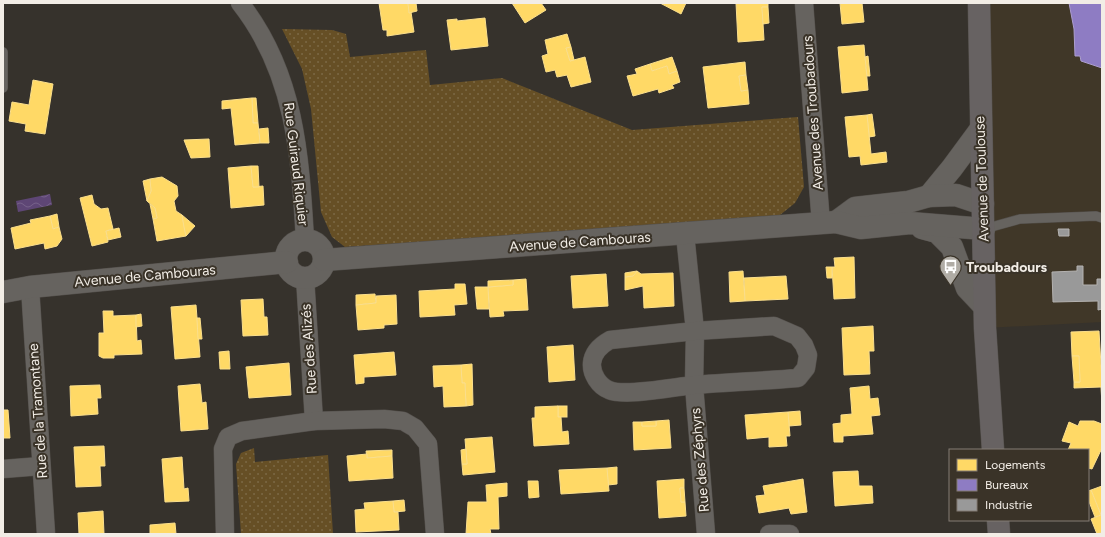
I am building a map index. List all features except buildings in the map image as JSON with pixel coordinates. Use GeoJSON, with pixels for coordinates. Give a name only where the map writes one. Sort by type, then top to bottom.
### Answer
{"type":"FeatureCollection","features":[{"type":"Feature","properties":{"kind":"main road","name":"Avenue de Toulouse"},"geometry":{"type":"LineString","coordinates":[[979,3],[980,130],[984,229],[984,306],[993,449]]}},
{"type":"Feature","properties":{"kind":"main road"},"geometry":{"type":"LineString","coordinates":[[998,521],[999,534]]}},
{"type":"Feature","properties":{"kind":"street","name":"Rue Guiraud Riquier"},"geometry":{"type":"LineString","coordinates":[[240,3],[255,22],[272,52],[286,89],[294,123],[305,240]]}},
{"type":"Feature","properties":{"kind":"street","name":"Avenue des Troubadours"},"geometry":{"type":"LineString","coordinates":[[804,3],[828,223]]}},
{"type":"Feature","properties":{"kind":"street"},"geometry":{"type":"LineString","coordinates":[[929,196],[980,130]]}},
{"type":"Feature","properties":{"kind":"street"},"geometry":{"type":"LineString","coordinates":[[828,223],[855,208],[908,202],[929,196],[956,196],[983,204]]}},
{"type":"Feature","properties":{"kind":"street"},"geometry":{"type":"LineString","coordinates":[[828,223],[861,228],[892,224],[910,224],[984,229]]}},
{"type":"Feature","properties":{"kind":"street","name":"Avenue de Cambouras"},"geometry":{"type":"LineString","coordinates":[[324,260],[828,223]]}},
{"type":"Feature","properties":{"kind":"street"},"geometry":{"type":"LineString","coordinates":[[910,224],[937,232],[952,247],[967,288],[984,306]]}},
{"type":"Feature","properties":{"kind":"street","name":"Rue des Zéphyrs"},"geometry":{"type":"LineString","coordinates":[[685,234],[695,331],[694,385],[706,534]]}},
{"type":"Feature","properties":{"kind":"street"},"geometry":{"type":"LineString","coordinates":[[305,240],[315,243],[320,247],[324,260],[321,269],[317,274],[305,277],[295,274],[287,262],[288,251],[297,242],[305,240]]}},
{"type":"Feature","properties":{"kind":"street","name":"Avenue de Cambouras"},"geometry":{"type":"LineString","coordinates":[[3,292],[30,287],[287,262]]}},
{"type":"Feature","properties":{"kind":"street","name":"Rue des Alizés"},"geometry":{"type":"LineString","coordinates":[[305,277],[314,421]]}},
{"type":"Feature","properties":{"kind":"street","name":"Rue de la Tramontane"},"geometry":{"type":"LineString","coordinates":[[30,287],[46,534]]}},
{"type":"Feature","properties":{"kind":"street"},"geometry":{"type":"LineString","coordinates":[[774,326],[797,336],[804,345],[808,355],[806,368],[798,378],[694,385],[621,393],[608,390],[599,384],[593,372],[592,362],[599,346],[610,340],[695,331],[774,326]]}},
{"type":"Feature","properties":{"kind":"street"},"geometry":{"type":"LineString","coordinates":[[225,534],[222,449],[228,437],[242,432],[314,421],[384,419],[403,421],[415,428],[428,444],[435,534]]}},
{"type":"Feature","properties":{"kind":"street"},"geometry":{"type":"LineString","coordinates":[[3,469],[41,466]]}},
{"type":"Feature","properties":{"kind":"street"},"geometry":{"type":"LineString","coordinates":[[769,534],[790,534]]}},
{"type":"Feature","properties":{"kind":"lane"},"geometry":{"type":"LineString","coordinates":[[3,52],[3,88]]}},
{"type":"Feature","properties":{"kind":"lane"},"geometry":{"type":"LineString","coordinates":[[984,229],[1020,219],[1096,216],[1102,218]]}},
{"type":"Feature","properties":{"kind":"shaded area"},"geometry":{"type":"Polygon","coordinates":[[[979,3],[1102,3],[1102,322],[985,328],[979,3]]]}},
{"type":"Feature","properties":{"kind":"shaded area"},"geometry":{"type":"Polygon","coordinates":[[[282,29],[332,30],[346,34],[350,57],[426,50],[430,85],[502,78],[632,130],[798,117],[804,187],[795,203],[775,219],[345,247],[332,237],[321,212],[311,109],[302,69],[282,29]]]}},
{"type":"Feature","properties":{"kind":"shaded area"},"geometry":{"type":"Polygon","coordinates":[[[254,448],[255,462],[328,455],[333,534],[241,534],[236,464],[241,453],[254,448]]]}},
{"type":"Feature","properties":{"kind":"water"},"geometry":{"type":"Polygon","coordinates":[[[50,194],[52,205],[18,212],[16,201],[50,194]]]}},
{"type":"Feature","properties":{"kind":"place","name":"Troubadours"},"geometry":{"type":"Point","coordinates":[951,286]}}]}
